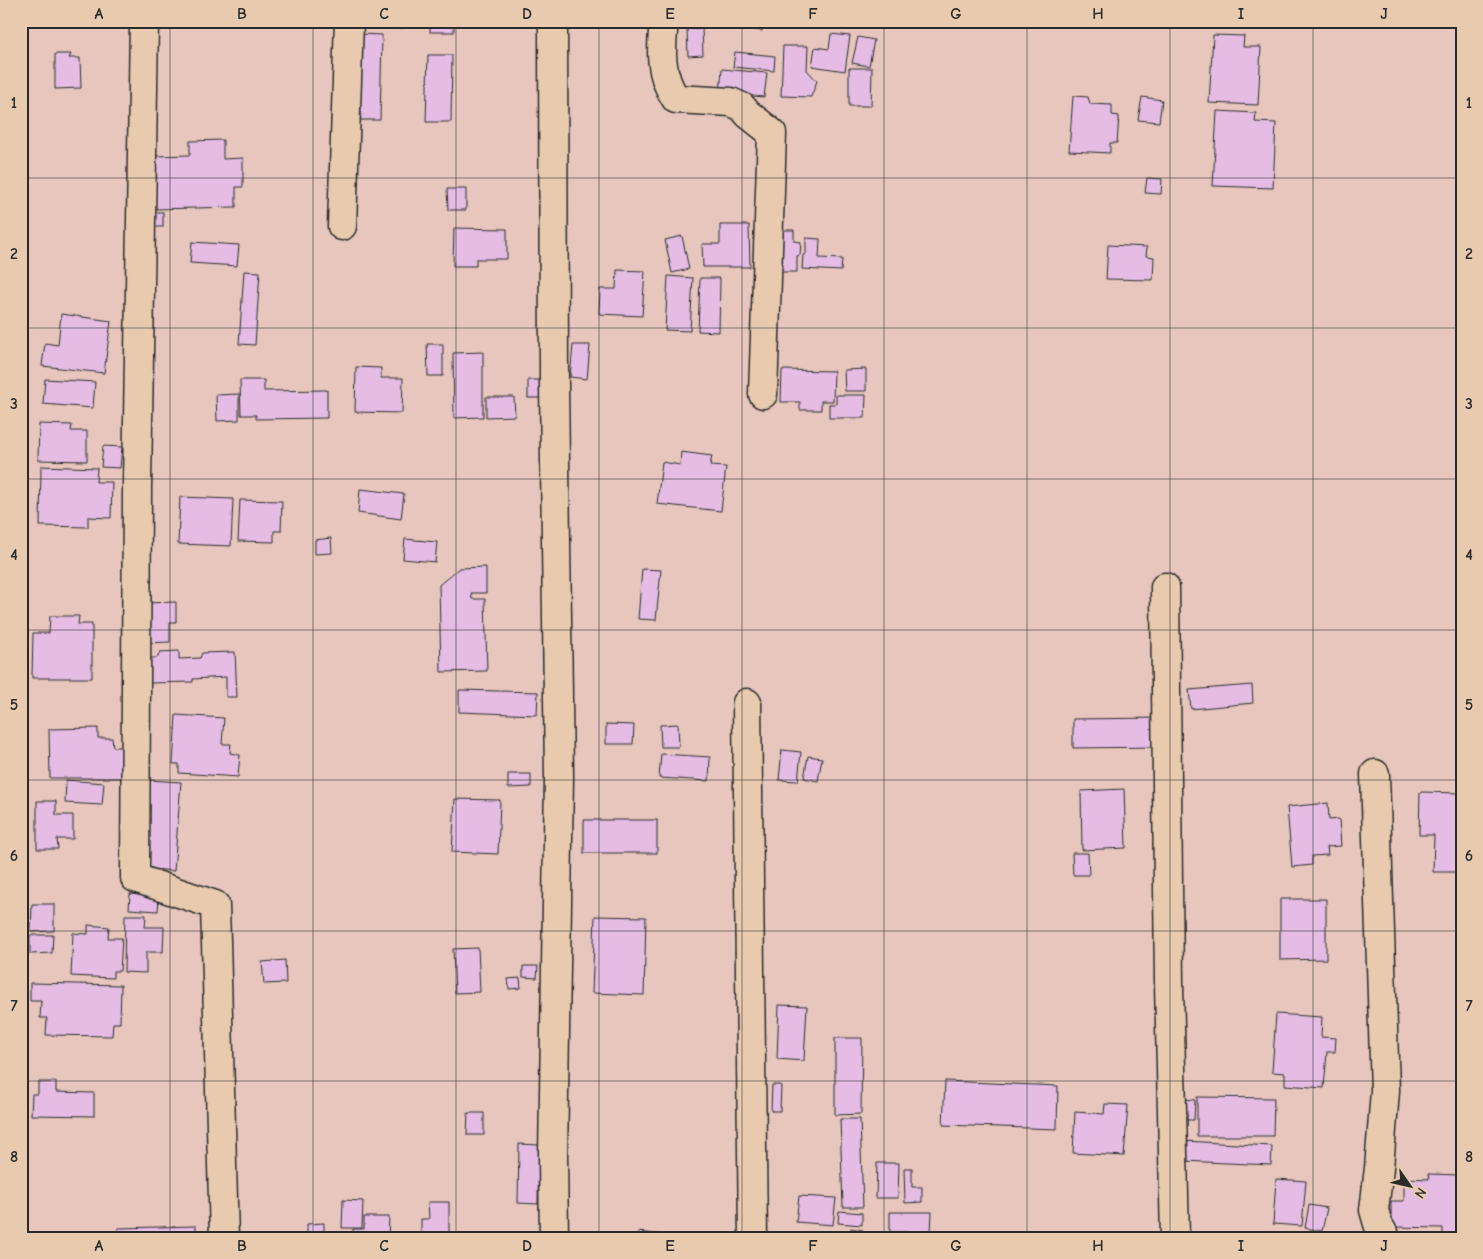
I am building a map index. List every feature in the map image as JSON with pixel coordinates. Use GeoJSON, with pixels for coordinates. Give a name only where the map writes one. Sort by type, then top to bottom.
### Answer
{"type":"FeatureCollection","features":[{"type":"Feature","properties":{"kind":"street"},"geometry":{"type":"LineString","coordinates":[[144,21],[137,498],[135,878],[215,905],[224,1238]]}},
{"type":"Feature","properties":{"kind":"street"},"geometry":{"type":"LineString","coordinates":[[342,226],[349,21]]}},
{"type":"Feature","properties":{"kind":"street"},"geometry":{"type":"LineString","coordinates":[[553,21],[554,384],[559,777],[553,1157],[554,1238]]}},
{"type":"Feature","properties":{"kind":"street"},"geometry":{"type":"LineString","coordinates":[[664,21],[661,49],[664,73],[668,88],[676,99],[731,102],[742,106],[748,114],[772,133],[763,394]]}},
{"type":"Feature","properties":{"kind":"street"},"geometry":{"type":"LineString","coordinates":[[1165,587],[1169,984],[1175,1238]]}},
{"type":"Feature","properties":{"kind":"street"},"geometry":{"type":"LineString","coordinates":[[747,703],[753,1238]]}},
{"type":"Feature","properties":{"kind":"street"},"geometry":{"type":"LineString","coordinates":[[1375,774],[1385,1091],[1374,1210],[1378,1224],[1386,1238]]}},
{"type":"Feature","properties":{"kind":"building"},"geometry":{"type":"Polygon","coordinates":[[[362,21],[405,21],[404,28],[362,25],[362,21]]]}},
{"type":"Feature","properties":{"kind":"building"},"geometry":{"type":"Polygon","coordinates":[[[430,21],[454,21],[454,32],[430,32],[430,21]]]}},
{"type":"Feature","properties":{"kind":"building"},"geometry":{"type":"Polygon","coordinates":[[[691,21],[764,21],[762,31],[691,21]]]}},
{"type":"Feature","properties":{"kind":"building"},"geometry":{"type":"Polygon","coordinates":[[[702,28],[703,55],[688,56],[687,29],[702,28]]]}},
{"type":"Feature","properties":{"kind":"building"},"geometry":{"type":"Polygon","coordinates":[[[358,34],[382,35],[380,120],[357,120],[358,34]]]}},
{"type":"Feature","properties":{"kind":"building"},"geometry":{"type":"Polygon","coordinates":[[[831,34],[850,36],[845,71],[812,66],[815,47],[829,49],[831,34]]]}},
{"type":"Feature","properties":{"kind":"building"},"geometry":{"type":"Polygon","coordinates":[[[1213,35],[1244,36],[1243,47],[1261,47],[1258,105],[1209,103],[1213,35]]]}},
{"type":"Feature","properties":{"kind":"building"},"geometry":{"type":"Polygon","coordinates":[[[858,37],[874,40],[869,66],[852,63],[858,37]]]}},
{"type":"Feature","properties":{"kind":"building"},"geometry":{"type":"Polygon","coordinates":[[[783,46],[808,46],[807,70],[817,81],[811,97],[781,96],[783,46]]]}},
{"type":"Feature","properties":{"kind":"building"},"geometry":{"type":"Polygon","coordinates":[[[735,52],[775,56],[774,71],[733,67],[735,52]]]}},
{"type":"Feature","properties":{"kind":"building"},"geometry":{"type":"Polygon","coordinates":[[[55,54],[71,54],[69,58],[80,58],[81,88],[55,89],[55,54]]]}},
{"type":"Feature","properties":{"kind":"building"},"geometry":{"type":"Polygon","coordinates":[[[428,55],[452,55],[451,122],[426,122],[428,55]]]}},
{"type":"Feature","properties":{"kind":"building"},"geometry":{"type":"Polygon","coordinates":[[[849,68],[872,68],[871,106],[849,106],[849,68]]]}},
{"type":"Feature","properties":{"kind":"building"},"geometry":{"type":"Polygon","coordinates":[[[722,69],[767,73],[764,97],[720,93],[722,69]]]}},
{"type":"Feature","properties":{"kind":"building"},"geometry":{"type":"Polygon","coordinates":[[[1073,96],[1088,97],[1090,104],[1112,105],[1112,115],[1119,116],[1117,143],[1110,143],[1110,153],[1069,151],[1073,96]]]}},
{"type":"Feature","properties":{"kind":"building"},"geometry":{"type":"Polygon","coordinates":[[[1142,97],[1162,100],[1159,122],[1138,120],[1142,97]]]}},
{"type":"Feature","properties":{"kind":"building"},"geometry":{"type":"Polygon","coordinates":[[[1217,111],[1256,113],[1255,122],[1276,123],[1273,188],[1213,186],[1217,111]]]}},
{"type":"Feature","properties":{"kind":"building"},"geometry":{"type":"Polygon","coordinates":[[[223,140],[223,159],[243,158],[243,187],[236,187],[236,207],[155,209],[155,156],[190,155],[190,141],[223,140]]]}},
{"type":"Feature","properties":{"kind":"building"},"geometry":{"type":"Polygon","coordinates":[[[1147,178],[1162,179],[1161,194],[1145,193],[1147,178]]]}},
{"type":"Feature","properties":{"kind":"building"},"geometry":{"type":"Polygon","coordinates":[[[447,189],[466,189],[466,210],[448,210],[447,189]]]}},
{"type":"Feature","properties":{"kind":"building"},"geometry":{"type":"Polygon","coordinates":[[[151,212],[163,212],[163,227],[151,227],[151,212]]]}},
{"type":"Feature","properties":{"kind":"building"},"geometry":{"type":"Polygon","coordinates":[[[720,225],[749,225],[750,267],[703,267],[702,244],[720,244],[720,225]]]}},
{"type":"Feature","properties":{"kind":"building"},"geometry":{"type":"Polygon","coordinates":[[[454,228],[507,229],[507,259],[476,259],[476,266],[453,266],[454,228]]]}},
{"type":"Feature","properties":{"kind":"building"},"geometry":{"type":"Polygon","coordinates":[[[782,230],[794,230],[794,241],[801,242],[800,255],[797,256],[797,272],[781,272],[782,230]]]}},
{"type":"Feature","properties":{"kind":"building"},"geometry":{"type":"Polygon","coordinates":[[[682,236],[689,269],[672,273],[665,240],[682,236]]]}},
{"type":"Feature","properties":{"kind":"building"},"geometry":{"type":"Polygon","coordinates":[[[806,238],[820,239],[819,258],[842,259],[841,271],[802,269],[803,255],[806,254],[806,238]]]}},
{"type":"Feature","properties":{"kind":"building"},"geometry":{"type":"Polygon","coordinates":[[[192,242],[239,245],[237,266],[190,263],[192,242]]]}},
{"type":"Feature","properties":{"kind":"building"},"geometry":{"type":"Polygon","coordinates":[[[1108,245],[1147,247],[1146,256],[1154,257],[1153,280],[1106,279],[1108,245]]]}},
{"type":"Feature","properties":{"kind":"building"},"geometry":{"type":"Polygon","coordinates":[[[617,270],[645,271],[642,316],[599,314],[600,289],[616,289],[617,270]]]}},
{"type":"Feature","properties":{"kind":"building"},"geometry":{"type":"Polygon","coordinates":[[[244,271],[260,272],[255,345],[239,344],[244,271]]]}},
{"type":"Feature","properties":{"kind":"building"},"geometry":{"type":"Polygon","coordinates":[[[668,276],[693,278],[690,331],[665,330],[668,276]]]}},
{"type":"Feature","properties":{"kind":"building"},"geometry":{"type":"Polygon","coordinates":[[[700,278],[720,278],[719,332],[698,331],[700,278]]]}},
{"type":"Feature","properties":{"kind":"building"},"geometry":{"type":"Polygon","coordinates":[[[61,314],[111,321],[104,373],[42,366],[45,343],[58,345],[61,314]]]}},
{"type":"Feature","properties":{"kind":"building"},"geometry":{"type":"Polygon","coordinates":[[[427,344],[443,344],[443,376],[428,376],[427,344]]]}},
{"type":"Feature","properties":{"kind":"building"},"geometry":{"type":"Polygon","coordinates":[[[573,345],[590,345],[587,379],[570,377],[573,345]]]}},
{"type":"Feature","properties":{"kind":"building"},"geometry":{"type":"Polygon","coordinates":[[[483,352],[483,417],[454,418],[453,353],[483,352]]]}},
{"type":"Feature","properties":{"kind":"building"},"geometry":{"type":"Polygon","coordinates":[[[356,367],[381,368],[381,378],[403,378],[402,413],[355,412],[356,367]]]}},
{"type":"Feature","properties":{"kind":"building"},"geometry":{"type":"Polygon","coordinates":[[[866,369],[866,391],[845,391],[844,370],[866,369]]]}},
{"type":"Feature","properties":{"kind":"building"},"geometry":{"type":"Polygon","coordinates":[[[782,370],[834,371],[833,401],[821,401],[821,410],[800,410],[800,402],[781,402],[782,370]]]}},
{"type":"Feature","properties":{"kind":"building"},"geometry":{"type":"Polygon","coordinates":[[[45,379],[95,382],[93,408],[43,404],[45,379]]]}},
{"type":"Feature","properties":{"kind":"building"},"geometry":{"type":"Polygon","coordinates":[[[240,380],[264,380],[264,391],[327,390],[327,418],[256,419],[256,415],[241,415],[240,380]]]}},
{"type":"Feature","properties":{"kind":"building"},"geometry":{"type":"Polygon","coordinates":[[[528,380],[541,380],[541,398],[528,398],[528,380]]]}},
{"type":"Feature","properties":{"kind":"building"},"geometry":{"type":"Polygon","coordinates":[[[239,394],[239,420],[217,421],[216,395],[239,394]]]}},
{"type":"Feature","properties":{"kind":"building"},"geometry":{"type":"Polygon","coordinates":[[[836,395],[866,395],[865,418],[829,418],[829,404],[836,404],[836,395]]]}},
{"type":"Feature","properties":{"kind":"building"},"geometry":{"type":"Polygon","coordinates":[[[486,397],[514,397],[515,416],[486,417],[486,397]]]}},
{"type":"Feature","properties":{"kind":"building"},"geometry":{"type":"Polygon","coordinates":[[[39,424],[72,425],[71,431],[87,431],[87,461],[38,460],[39,424]]]}},
{"type":"Feature","properties":{"kind":"building"},"geometry":{"type":"Polygon","coordinates":[[[103,446],[122,447],[120,468],[101,467],[103,446]]]}},
{"type":"Feature","properties":{"kind":"building"},"geometry":{"type":"Polygon","coordinates":[[[681,452],[712,456],[710,466],[726,467],[721,511],[657,504],[662,462],[680,465],[681,452]]]}},
{"type":"Feature","properties":{"kind":"building"},"geometry":{"type":"Polygon","coordinates":[[[41,466],[97,468],[96,482],[112,482],[111,518],[88,517],[88,527],[40,526],[41,466]]]}},
{"type":"Feature","properties":{"kind":"building"},"geometry":{"type":"Polygon","coordinates":[[[360,489],[404,494],[401,519],[358,513],[360,489]]]}},
{"type":"Feature","properties":{"kind":"building"},"geometry":{"type":"Polygon","coordinates":[[[180,497],[233,499],[231,546],[178,544],[180,497]]]}},
{"type":"Feature","properties":{"kind":"building"},"geometry":{"type":"Polygon","coordinates":[[[240,500],[282,501],[281,531],[274,531],[274,542],[238,541],[240,500]]]}},
{"type":"Feature","properties":{"kind":"building"},"geometry":{"type":"Polygon","coordinates":[[[331,538],[332,553],[315,554],[315,540],[331,538]]]}},
{"type":"Feature","properties":{"kind":"building"},"geometry":{"type":"Polygon","coordinates":[[[405,539],[437,542],[435,562],[403,559],[405,539]]]}},
{"type":"Feature","properties":{"kind":"building"},"geometry":{"type":"Polygon","coordinates":[[[486,567],[486,593],[471,593],[472,599],[485,599],[487,671],[441,672],[439,585],[459,568],[486,567]]]}},
{"type":"Feature","properties":{"kind":"building"},"geometry":{"type":"Polygon","coordinates":[[[642,569],[661,570],[656,620],[638,619],[642,569]]]}},
{"type":"Feature","properties":{"kind":"building"},"geometry":{"type":"Polygon","coordinates":[[[176,602],[176,622],[170,622],[170,642],[146,643],[145,603],[176,602]]]}},
{"type":"Feature","properties":{"kind":"building"},"geometry":{"type":"Polygon","coordinates":[[[50,616],[79,616],[78,624],[92,624],[92,678],[32,678],[33,633],[49,633],[50,616]]]}},
{"type":"Feature","properties":{"kind":"building"},"geometry":{"type":"Polygon","coordinates":[[[179,651],[179,659],[200,658],[202,653],[235,652],[237,697],[226,697],[226,677],[193,679],[193,682],[148,683],[147,658],[157,658],[160,652],[179,651]]]}},
{"type":"Feature","properties":{"kind":"building"},"geometry":{"type":"Polygon","coordinates":[[[1252,685],[1253,703],[1191,709],[1189,690],[1252,685]]]}},
{"type":"Feature","properties":{"kind":"building"},"geometry":{"type":"Polygon","coordinates":[[[459,690],[538,692],[537,715],[459,712],[459,690]]]}},
{"type":"Feature","properties":{"kind":"building"},"geometry":{"type":"Polygon","coordinates":[[[176,715],[224,718],[222,744],[231,744],[230,753],[240,755],[238,777],[179,773],[179,764],[173,764],[176,715]]]}},
{"type":"Feature","properties":{"kind":"building"},"geometry":{"type":"Polygon","coordinates":[[[1161,718],[1160,747],[1073,748],[1073,719],[1161,718]]]}},
{"type":"Feature","properties":{"kind":"building"},"geometry":{"type":"Polygon","coordinates":[[[606,724],[634,725],[633,744],[606,744],[606,724]]]}},
{"type":"Feature","properties":{"kind":"building"},"geometry":{"type":"Polygon","coordinates":[[[678,724],[679,747],[661,747],[660,725],[678,724]]]}},
{"type":"Feature","properties":{"kind":"building"},"geometry":{"type":"Polygon","coordinates":[[[98,728],[98,738],[112,738],[113,747],[122,747],[123,778],[50,778],[49,729],[98,728]]]}},
{"type":"Feature","properties":{"kind":"building"},"geometry":{"type":"Polygon","coordinates":[[[782,750],[801,752],[798,781],[779,780],[782,750]]]}},
{"type":"Feature","properties":{"kind":"building"},"geometry":{"type":"Polygon","coordinates":[[[661,754],[710,757],[709,781],[659,778],[661,754]]]}},
{"type":"Feature","properties":{"kind":"building"},"geometry":{"type":"Polygon","coordinates":[[[808,756],[822,758],[818,781],[804,778],[808,756]]]}},
{"type":"Feature","properties":{"kind":"building"},"geometry":{"type":"Polygon","coordinates":[[[508,774],[531,774],[531,787],[508,788],[508,774]]]}},
{"type":"Feature","properties":{"kind":"building"},"geometry":{"type":"Polygon","coordinates":[[[66,780],[104,783],[102,805],[65,803],[66,780]]]}},
{"type":"Feature","properties":{"kind":"building"},"geometry":{"type":"Polygon","coordinates":[[[149,780],[181,782],[174,871],[142,868],[149,780]]]}},
{"type":"Feature","properties":{"kind":"building"},"geometry":{"type":"Polygon","coordinates":[[[1124,789],[1126,848],[1082,850],[1081,791],[1124,789]]]}},
{"type":"Feature","properties":{"kind":"building"},"geometry":{"type":"Polygon","coordinates":[[[1420,792],[1462,793],[1462,872],[1433,872],[1434,835],[1419,835],[1420,792]]]}},
{"type":"Feature","properties":{"kind":"building"},"geometry":{"type":"Polygon","coordinates":[[[455,799],[500,800],[498,854],[452,852],[455,799]]]}},
{"type":"Feature","properties":{"kind":"building"},"geometry":{"type":"Polygon","coordinates":[[[37,801],[56,801],[56,815],[73,815],[73,839],[57,839],[58,849],[37,849],[37,801]]]}},
{"type":"Feature","properties":{"kind":"building"},"geometry":{"type":"Polygon","coordinates":[[[1328,803],[1329,820],[1339,819],[1341,846],[1327,847],[1328,855],[1312,856],[1312,865],[1292,867],[1287,807],[1328,803]]]}},
{"type":"Feature","properties":{"kind":"building"},"geometry":{"type":"Polygon","coordinates":[[[584,820],[657,820],[657,853],[584,853],[584,820]]]}},
{"type":"Feature","properties":{"kind":"building"},"geometry":{"type":"Polygon","coordinates":[[[1072,853],[1088,853],[1089,875],[1073,875],[1072,853]]]}},
{"type":"Feature","properties":{"kind":"building"},"geometry":{"type":"Polygon","coordinates":[[[130,894],[159,897],[158,911],[129,909],[130,894]]]}},
{"type":"Feature","properties":{"kind":"building"},"geometry":{"type":"Polygon","coordinates":[[[1280,899],[1326,899],[1326,959],[1280,960],[1280,899]]]}},
{"type":"Feature","properties":{"kind":"building"},"geometry":{"type":"Polygon","coordinates":[[[32,904],[54,904],[54,931],[31,932],[32,904]]]}},
{"type":"Feature","properties":{"kind":"building"},"geometry":{"type":"Polygon","coordinates":[[[125,915],[146,915],[145,927],[164,927],[163,952],[146,952],[146,973],[124,972],[125,915]]]}},
{"type":"Feature","properties":{"kind":"building"},"geometry":{"type":"Polygon","coordinates":[[[595,916],[646,917],[644,995],[592,993],[595,916]]]}},
{"type":"Feature","properties":{"kind":"building"},"geometry":{"type":"Polygon","coordinates":[[[88,925],[109,927],[108,938],[122,938],[120,971],[113,971],[113,978],[71,976],[73,933],[88,934],[88,925]]]}},
{"type":"Feature","properties":{"kind":"building"},"geometry":{"type":"Polygon","coordinates":[[[30,935],[53,935],[52,953],[30,954],[30,935]]]}},
{"type":"Feature","properties":{"kind":"building"},"geometry":{"type":"Polygon","coordinates":[[[478,948],[480,992],[455,993],[453,949],[478,948]]]}},
{"type":"Feature","properties":{"kind":"building"},"geometry":{"type":"Polygon","coordinates":[[[285,960],[286,983],[264,984],[262,962],[285,960]]]}},
{"type":"Feature","properties":{"kind":"building"},"geometry":{"type":"Polygon","coordinates":[[[523,966],[538,966],[537,978],[523,977],[523,966]]]}},
{"type":"Feature","properties":{"kind":"building"},"geometry":{"type":"Polygon","coordinates":[[[520,978],[521,988],[509,989],[508,979],[520,978]]]}},
{"type":"Feature","properties":{"kind":"building"},"geometry":{"type":"Polygon","coordinates":[[[30,983],[121,985],[120,1023],[113,1023],[112,1036],[46,1035],[47,1018],[40,1018],[41,1001],[30,1001],[30,983]]]}},
{"type":"Feature","properties":{"kind":"building"},"geometry":{"type":"Polygon","coordinates":[[[779,1005],[807,1006],[804,1061],[777,1059],[779,1005]]]}},
{"type":"Feature","properties":{"kind":"building"},"geometry":{"type":"Polygon","coordinates":[[[1276,1014],[1322,1017],[1321,1037],[1336,1038],[1335,1052],[1327,1052],[1324,1088],[1285,1085],[1285,1073],[1272,1072],[1276,1014]]]}},
{"type":"Feature","properties":{"kind":"building"},"geometry":{"type":"Polygon","coordinates":[[[835,1038],[862,1038],[861,1114],[835,1115],[835,1038]]]}},
{"type":"Feature","properties":{"kind":"building"},"geometry":{"type":"Polygon","coordinates":[[[945,1081],[1058,1086],[1057,1129],[943,1125],[945,1081]]]}},
{"type":"Feature","properties":{"kind":"building"},"geometry":{"type":"Polygon","coordinates":[[[38,1082],[56,1082],[56,1092],[94,1093],[94,1116],[31,1115],[32,1094],[38,1094],[38,1082]]]}},
{"type":"Feature","properties":{"kind":"building"},"geometry":{"type":"Polygon","coordinates":[[[772,1085],[781,1085],[780,1111],[771,1111],[772,1085]]]}},
{"type":"Feature","properties":{"kind":"building"},"geometry":{"type":"Polygon","coordinates":[[[1197,1097],[1274,1098],[1273,1136],[1197,1136],[1197,1097]]]}},
{"type":"Feature","properties":{"kind":"building"},"geometry":{"type":"Polygon","coordinates":[[[1181,1099],[1195,1100],[1194,1120],[1180,1120],[1181,1099]]]}},
{"type":"Feature","properties":{"kind":"building"},"geometry":{"type":"Polygon","coordinates":[[[1105,1104],[1128,1105],[1124,1156],[1073,1153],[1075,1112],[1104,1114],[1105,1104]]]}},
{"type":"Feature","properties":{"kind":"building"},"geometry":{"type":"Polygon","coordinates":[[[468,1113],[484,1113],[484,1135],[467,1135],[468,1113]]]}},
{"type":"Feature","properties":{"kind":"building"},"geometry":{"type":"Polygon","coordinates":[[[840,1119],[860,1119],[863,1207],[843,1207],[840,1119]]]}},
{"type":"Feature","properties":{"kind":"building"},"geometry":{"type":"Polygon","coordinates":[[[1184,1141],[1272,1146],[1271,1165],[1183,1161],[1184,1141]]]}},
{"type":"Feature","properties":{"kind":"building"},"geometry":{"type":"Polygon","coordinates":[[[519,1144],[539,1145],[538,1204],[518,1203],[519,1144]]]}},
{"type":"Feature","properties":{"kind":"building"},"geometry":{"type":"Polygon","coordinates":[[[877,1163],[899,1163],[898,1198],[876,1198],[877,1163]]]}},
{"type":"Feature","properties":{"kind":"building"},"geometry":{"type":"Polygon","coordinates":[[[904,1168],[912,1168],[912,1187],[922,1187],[922,1202],[905,1203],[904,1168]]]}},
{"type":"Feature","properties":{"kind":"building"},"geometry":{"type":"Polygon","coordinates":[[[1428,1174],[1461,1175],[1460,1213],[1462,1213],[1462,1235],[1443,1235],[1443,1228],[1391,1227],[1391,1201],[1404,1201],[1404,1178],[1429,1179],[1428,1174]]]}},
{"type":"Feature","properties":{"kind":"building"},"geometry":{"type":"Polygon","coordinates":[[[1276,1179],[1306,1181],[1302,1226],[1273,1224],[1276,1179]]]}},
{"type":"Feature","properties":{"kind":"building"},"geometry":{"type":"Polygon","coordinates":[[[799,1196],[836,1198],[833,1225],[796,1222],[799,1196]]]}},
{"type":"Feature","properties":{"kind":"building"},"geometry":{"type":"Polygon","coordinates":[[[343,1200],[363,1201],[362,1228],[342,1228],[343,1200]]]}},
{"type":"Feature","properties":{"kind":"building"},"geometry":{"type":"Polygon","coordinates":[[[428,1202],[449,1202],[449,1238],[421,1238],[421,1219],[429,1219],[428,1202]]]}},
{"type":"Feature","properties":{"kind":"building"},"geometry":{"type":"Polygon","coordinates":[[[1309,1205],[1327,1208],[1322,1231],[1305,1228],[1309,1205]]]}},
{"type":"Feature","properties":{"kind":"building"},"geometry":{"type":"Polygon","coordinates":[[[839,1211],[862,1213],[862,1225],[838,1223],[839,1211]]]}},
{"type":"Feature","properties":{"kind":"building"},"geometry":{"type":"Polygon","coordinates":[[[890,1212],[932,1212],[931,1232],[890,1232],[890,1212]]]}},
{"type":"Feature","properties":{"kind":"building"},"geometry":{"type":"Polygon","coordinates":[[[364,1217],[389,1217],[388,1238],[353,1238],[353,1229],[364,1229],[364,1217]]]}},
{"type":"Feature","properties":{"kind":"building"},"geometry":{"type":"Polygon","coordinates":[[[324,1223],[324,1238],[307,1238],[307,1224],[324,1223]]]}},
{"type":"Feature","properties":{"kind":"building"},"geometry":{"type":"Polygon","coordinates":[[[196,1226],[196,1238],[118,1238],[118,1228],[196,1226]]]}},
{"type":"Feature","properties":{"kind":"building"},"geometry":{"type":"Polygon","coordinates":[[[851,1228],[863,1230],[862,1238],[850,1238],[851,1228]]]}},
{"type":"Feature","properties":{"kind":"building"},"geometry":{"type":"Polygon","coordinates":[[[638,1232],[665,1235],[665,1238],[638,1238],[638,1232]]]}}]}
